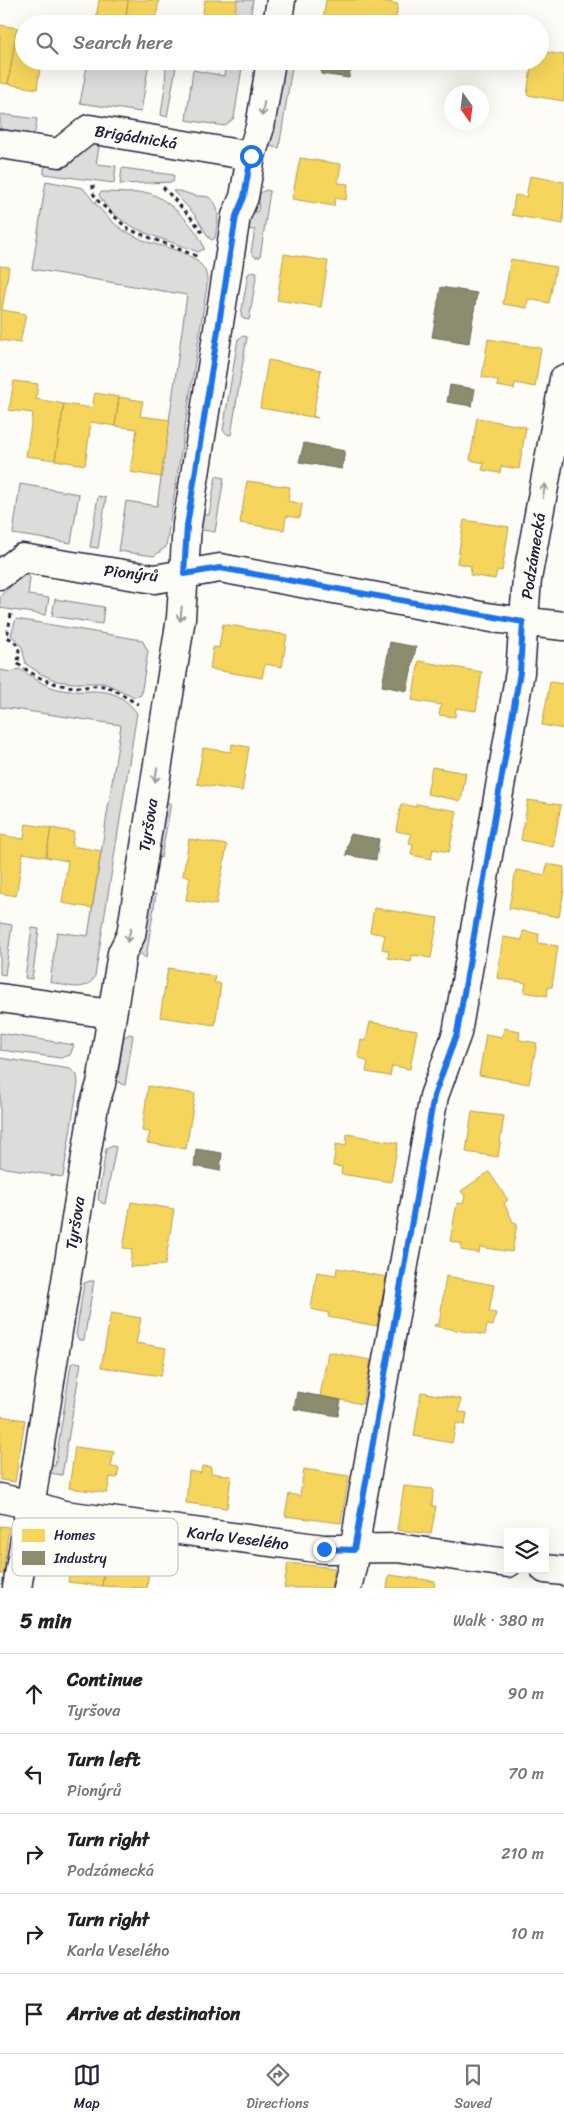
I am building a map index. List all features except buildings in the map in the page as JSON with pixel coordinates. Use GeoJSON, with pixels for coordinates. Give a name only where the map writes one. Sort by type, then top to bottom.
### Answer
{"type":"FeatureCollection","features":[{"type":"Feature","properties":{"kind":"street"},"geometry":{"type":"LineString","coordinates":[[278,15],[281,0]]}},
{"type":"Feature","properties":{"kind":"street","name":"Tyršova"},"geometry":{"type":"LineString","coordinates":[[29,1518],[92,1116],[101,1084],[122,953],[131,934],[178,633],[187,526],[236,216],[244,197],[251,156],[260,127],[270,70]]}},
{"type":"Feature","properties":{"kind":"street","name":"Brigádnická"},"geometry":{"type":"LineString","coordinates":[[0,144],[59,153],[89,128],[251,156]]}},
{"type":"Feature","properties":{"kind":"street","name":"Podzámecká"},"geometry":{"type":"LineString","coordinates":[[347,1588],[434,1096],[457,1033],[520,672],[528,579],[564,379]]}},
{"type":"Feature","properties":{"kind":"street","name":"Pionýrů"},"geometry":{"type":"LineString","coordinates":[[0,575],[22,558],[155,579],[220,568],[523,622],[564,626]]}},
{"type":"Feature","properties":{"kind":"street"},"geometry":{"type":"LineString","coordinates":[[0,998],[112,1014]]}},
{"type":"Feature","properties":{"kind":"street","name":"Karla Veselého"},"geometry":{"type":"LineString","coordinates":[[0,1498],[64,1515],[87,1518]]}},
{"type":"Feature","properties":{"kind":"street","name":"Karla Veselého"},"geometry":{"type":"LineString","coordinates":[[178,1530],[324,1549],[397,1548],[504,1562]]}},
{"type":"Feature","properties":{"kind":"street"},"geometry":{"type":"LineString","coordinates":[[549,1570],[564,1572]]}},
{"type":"Feature","properties":{"kind":"path"},"geometry":{"type":"LineString","coordinates":[[93,185],[93,193],[97,200],[128,229],[186,251],[203,260]]}},
{"type":"Feature","properties":{"kind":"path"},"geometry":{"type":"LineString","coordinates":[[163,187],[194,221],[204,236]]}},
{"type":"Feature","properties":{"kind":"path"},"geometry":{"type":"LineString","coordinates":[[11,614],[7,637],[13,640],[18,648],[19,657],[17,663],[28,672],[62,686],[104,686],[119,692],[137,704],[144,705]]}},
{"type":"Feature","properties":{"kind":"shaded area"},"geometry":{"type":"Polygon","coordinates":[[[236,0],[253,0],[250,15],[234,15],[236,0]]]}},
{"type":"Feature","properties":{"kind":"shaded area"},"geometry":{"type":"Polygon","coordinates":[[[86,70],[148,70],[141,112],[80,103],[86,70]]]}},
{"type":"Feature","properties":{"kind":"shaded area"},"geometry":{"type":"Polygon","coordinates":[[[166,70],[175,70],[167,117],[161,115],[166,70]]]}},
{"type":"Feature","properties":{"kind":"shaded area"},"geometry":{"type":"Polygon","coordinates":[[[193,70],[224,76],[225,70],[242,70],[234,118],[225,126],[186,120],[193,70]]]}},
{"type":"Feature","properties":{"kind":"shaded area"},"geometry":{"type":"Polygon","coordinates":[[[281,70],[292,70],[279,148],[268,146],[281,70]]]}},
{"type":"Feature","properties":{"kind":"shaded area"},"geometry":{"type":"Polygon","coordinates":[[[0,114],[37,119],[35,132],[30,136],[0,131],[0,114]]]}},
{"type":"Feature","properties":{"kind":"shaded area"},"geometry":{"type":"Polygon","coordinates":[[[94,143],[99,147],[96,164],[116,166],[114,183],[44,174],[44,168],[49,163],[68,166],[94,143]]]}},
{"type":"Feature","properties":{"kind":"shaded area"},"geometry":{"type":"Polygon","coordinates":[[[122,168],[174,175],[173,182],[120,184],[122,168]]]}},
{"type":"Feature","properties":{"kind":"shaded area"},"geometry":{"type":"Polygon","coordinates":[[[46,181],[83,188],[106,216],[117,226],[148,242],[187,255],[196,260],[206,275],[207,286],[166,547],[154,556],[118,551],[126,501],[157,506],[187,295],[32,269],[46,181]]]}},
{"type":"Feature","properties":{"kind":"shaded area"},"geometry":{"type":"Polygon","coordinates":[[[266,190],[270,191],[260,257],[255,257],[251,252],[255,230],[247,229],[249,215],[258,211],[260,193],[266,190]]]}},
{"type":"Feature","properties":{"kind":"shaded area"},"geometry":{"type":"Polygon","coordinates":[[[173,191],[204,196],[213,200],[218,216],[215,238],[212,240],[209,238],[195,215],[173,191]]]}},
{"type":"Feature","properties":{"kind":"shaded area"},"geometry":{"type":"Polygon","coordinates":[[[102,192],[148,193],[156,196],[173,208],[190,224],[197,233],[204,249],[198,252],[131,226],[109,209],[100,197],[99,194],[102,192]]]}},
{"type":"Feature","properties":{"kind":"shaded area"},"geometry":{"type":"Polygon","coordinates":[[[253,271],[257,272],[249,320],[244,319],[241,315],[248,274],[253,271]]]}},
{"type":"Feature","properties":{"kind":"shaded area"},"geometry":{"type":"Polygon","coordinates":[[[243,336],[247,337],[231,435],[223,430],[238,339],[243,336]]]}},
{"type":"Feature","properties":{"kind":"shaded area"},"geometry":{"type":"Polygon","coordinates":[[[216,476],[224,478],[215,532],[197,529],[199,514],[209,515],[216,476]]]}},
{"type":"Feature","properties":{"kind":"shaded area"},"geometry":{"type":"Polygon","coordinates":[[[20,484],[79,494],[71,543],[13,534],[20,484]]]}},
{"type":"Feature","properties":{"kind":"shaded area"},"geometry":{"type":"Polygon","coordinates":[[[98,496],[106,498],[98,548],[90,547],[98,496]]]}},
{"type":"Feature","properties":{"kind":"shaded area"},"geometry":{"type":"Polygon","coordinates":[[[24,574],[28,574],[30,578],[28,595],[49,598],[46,615],[0,608],[0,596],[24,574]]]}},
{"type":"Feature","properties":{"kind":"shaded area"},"geometry":{"type":"Polygon","coordinates":[[[55,599],[104,607],[102,624],[52,616],[55,599]]]}},
{"type":"Feature","properties":{"kind":"shaded area"},"geometry":{"type":"Polygon","coordinates":[[[16,619],[142,640],[148,651],[141,695],[135,697],[104,683],[57,681],[41,674],[26,664],[22,647],[11,635],[16,619]]]}},
{"type":"Feature","properties":{"kind":"shaded area"},"geometry":{"type":"Polygon","coordinates":[[[19,669],[54,688],[66,691],[108,692],[127,702],[137,713],[95,976],[91,982],[81,987],[50,982],[57,932],[88,936],[121,725],[0,707],[0,670],[11,672],[19,669]]]}},
{"type":"Feature","properties":{"kind":"shaded area"},"geometry":{"type":"Polygon","coordinates":[[[171,803],[161,858],[157,857],[154,852],[161,806],[171,803]]]}},
{"type":"Feature","properties":{"kind":"shaded area"},"geometry":{"type":"Polygon","coordinates":[[[156,894],[146,958],[138,952],[146,898],[156,894]]]}},
{"type":"Feature","properties":{"kind":"shaded area"},"geometry":{"type":"Polygon","coordinates":[[[0,923],[12,925],[5,975],[0,974],[0,923]]]}},
{"type":"Feature","properties":{"kind":"shaded area"},"geometry":{"type":"Polygon","coordinates":[[[32,928],[39,929],[32,979],[25,978],[32,928]]]}},
{"type":"Feature","properties":{"kind":"shaded area"},"geometry":{"type":"Polygon","coordinates":[[[0,1033],[74,1045],[70,1055],[61,1058],[0,1050],[0,1033]]]}},
{"type":"Feature","properties":{"kind":"shaded area"},"geometry":{"type":"Polygon","coordinates":[[[130,1034],[133,1035],[125,1085],[117,1080],[124,1037],[130,1034]]]}},
{"type":"Feature","properties":{"kind":"shaded area"},"geometry":{"type":"Polygon","coordinates":[[[0,1058],[70,1069],[77,1075],[78,1083],[63,1177],[0,1167],[0,1058]]]}},
{"type":"Feature","properties":{"kind":"shaded area"},"geometry":{"type":"Polygon","coordinates":[[[112,1146],[116,1147],[105,1204],[98,1199],[106,1149],[112,1146]]]}},
{"type":"Feature","properties":{"kind":"shaded area"},"geometry":{"type":"Polygon","coordinates":[[[94,1281],[84,1340],[79,1340],[76,1335],[84,1283],[94,1281]]]}},
{"type":"Feature","properties":{"kind":"shaded area"},"geometry":{"type":"Polygon","coordinates":[[[81,1363],[62,1475],[44,1472],[46,1465],[55,1466],[71,1364],[81,1363]]]}},
{"type":"Feature","properties":{"kind":"route"},"geometry":{"type":"LineString","coordinates":[[251,156],[244,197],[236,216],[187,526],[184,574],[220,568],[492,618],[523,622],[520,672],[457,1033],[434,1096],[354,1550],[324,1549]]}}]}
